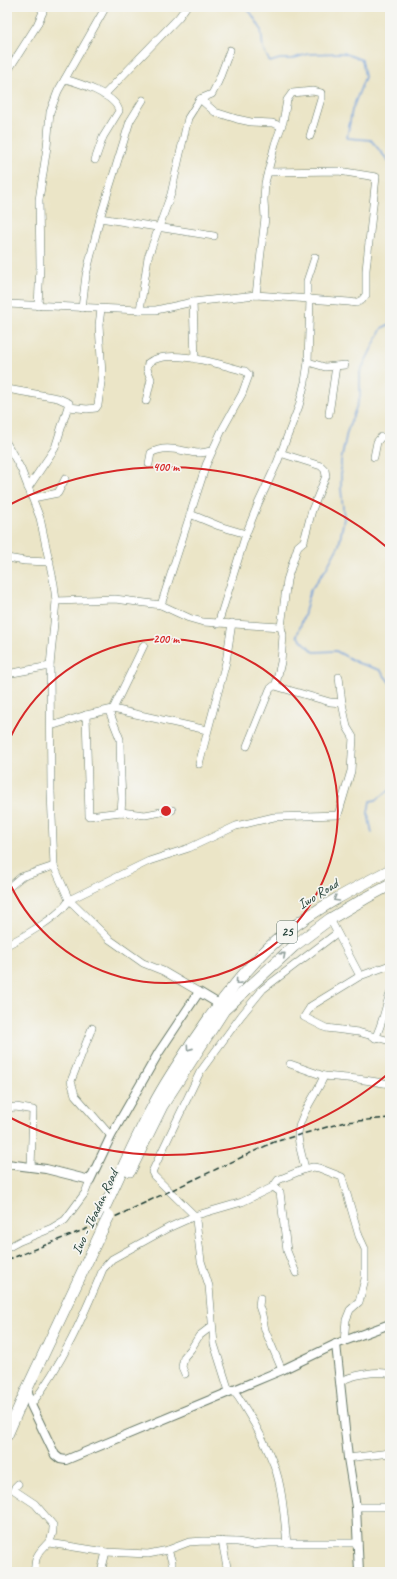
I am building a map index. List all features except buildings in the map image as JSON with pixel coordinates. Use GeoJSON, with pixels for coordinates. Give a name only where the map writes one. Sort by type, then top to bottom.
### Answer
{"type":"FeatureCollection","features":[{"type":"Feature","properties":{"kind":"main road","name":"Iwo Road"},"geometry":{"type":"LineString","coordinates":[[222,1007],[255,962],[283,935],[315,912],[390,870]]}},
{"type":"Feature","properties":{"kind":"main road","name":"Iwo Road"},"geometry":{"type":"LineString","coordinates":[[222,1007],[294,946],[330,919],[390,885]]}},
{"type":"Feature","properties":{"kind":"main road","name":"Iwo - Ibadan Road"},"geometry":{"type":"LineString","coordinates":[[7,1419],[98,1229],[162,1106],[222,1007]]}},
{"type":"Feature","properties":{"kind":"main road","name":"Iwo - Ibadan Road"},"geometry":{"type":"LineString","coordinates":[[7,1435],[98,1229]]}},
{"type":"Feature","properties":{"kind":"street"},"geometry":{"type":"LineString","coordinates":[[7,72],[37,25],[43,12],[40,7]]}},
{"type":"Feature","properties":{"kind":"street"},"geometry":{"type":"LineString","coordinates":[[104,96],[179,17],[186,7]]}},
{"type":"Feature","properties":{"kind":"street"},"geometry":{"type":"LineString","coordinates":[[38,306],[40,266],[39,200],[47,146],[50,112],[58,91],[104,10]]}},
{"type":"Feature","properties":{"kind":"street"},"geometry":{"type":"LineString","coordinates":[[140,310],[148,257],[171,194],[188,118],[200,99],[212,94],[230,50]]}},
{"type":"Feature","properties":{"kind":"street"},"geometry":{"type":"LineString","coordinates":[[65,79],[84,85],[118,106],[119,111],[103,137],[95,160]]}},
{"type":"Feature","properties":{"kind":"street"},"geometry":{"type":"LineString","coordinates":[[256,295],[265,218],[265,183],[287,100],[292,93],[313,91],[321,93],[321,99],[310,136]]}},
{"type":"Feature","properties":{"kind":"street"},"geometry":{"type":"LineString","coordinates":[[200,99],[215,112],[244,120],[272,123],[281,126]]}},
{"type":"Feature","properties":{"kind":"street"},"geometry":{"type":"LineString","coordinates":[[82,308],[86,274],[100,218],[130,121],[143,100]]}},
{"type":"Feature","properties":{"kind":"street"},"geometry":{"type":"LineString","coordinates":[[7,304],[156,310],[193,302],[256,295],[356,302],[362,300],[366,294],[366,270],[376,177],[339,171],[268,172]]}},
{"type":"Feature","properties":{"kind":"street"},"geometry":{"type":"LineString","coordinates":[[100,218],[214,236]]}},
{"type":"Feature","properties":{"kind":"street"},"geometry":{"type":"LineString","coordinates":[[218,624],[246,534],[277,463],[299,406],[306,382],[310,299],[307,297],[307,281],[314,256]]}},
{"type":"Feature","properties":{"kind":"street"},"geometry":{"type":"LineString","coordinates":[[193,302],[195,358]]}},
{"type":"Feature","properties":{"kind":"street"},"geometry":{"type":"LineString","coordinates":[[69,406],[87,409],[96,408],[98,405],[102,375],[100,341],[101,308]]}},
{"type":"Feature","properties":{"kind":"street"},"geometry":{"type":"LineString","coordinates":[[146,401],[151,379],[147,369],[148,363],[153,358],[166,356],[195,358],[245,371],[249,375],[242,394],[211,451],[161,606]]}},
{"type":"Feature","properties":{"kind":"street"},"geometry":{"type":"LineString","coordinates":[[308,362],[325,366],[344,365]]}},
{"type":"Feature","properties":{"kind":"street"},"geometry":{"type":"LineString","coordinates":[[329,414],[336,366]]}},
{"type":"Feature","properties":{"kind":"street"},"geometry":{"type":"LineString","coordinates":[[7,389],[58,398],[70,403],[55,448],[28,488]]}},
{"type":"Feature","properties":{"kind":"street"},"geometry":{"type":"LineString","coordinates":[[374,457],[377,442],[381,437],[390,437]]}},
{"type":"Feature","properties":{"kind":"street"},"geometry":{"type":"LineString","coordinates":[[7,444],[21,469],[40,518],[50,562],[56,601],[50,666],[51,792],[54,866],[69,900],[113,942],[144,962],[163,971],[222,1007]]}},
{"type":"Feature","properties":{"kind":"street"},"geometry":{"type":"LineString","coordinates":[[149,464],[152,453],[156,449],[199,453],[211,451]]}},
{"type":"Feature","properties":{"kind":"street"},"geometry":{"type":"LineString","coordinates":[[247,746],[270,689],[276,684],[283,635],[281,627],[287,580],[298,546],[304,541],[312,510],[326,476],[325,470],[320,466],[280,453]]}},
{"type":"Feature","properties":{"kind":"street"},"geometry":{"type":"LineString","coordinates":[[33,498],[58,493],[65,479]]}},
{"type":"Feature","properties":{"kind":"street"},"geometry":{"type":"LineString","coordinates":[[190,514],[219,526],[246,534]]}},
{"type":"Feature","properties":{"kind":"street"},"geometry":{"type":"LineString","coordinates":[[7,558],[25,561],[50,562]]}},
{"type":"Feature","properties":{"kind":"street"},"geometry":{"type":"LineString","coordinates":[[56,601],[115,598],[161,606],[189,618],[203,622],[281,627]]}},
{"type":"Feature","properties":{"kind":"street"},"geometry":{"type":"LineString","coordinates":[[199,764],[226,662],[232,623]]}},
{"type":"Feature","properties":{"kind":"street"},"geometry":{"type":"LineString","coordinates":[[121,812],[120,739],[111,710],[144,645]]}},
{"type":"Feature","properties":{"kind":"street"},"geometry":{"type":"LineString","coordinates":[[7,674],[50,666]]}},
{"type":"Feature","properties":{"kind":"street"},"geometry":{"type":"LineString","coordinates":[[8,943],[47,922],[66,906],[69,900],[149,861],[189,848],[236,826],[274,817],[338,815],[351,771],[354,737],[348,727],[342,703],[339,677]]}},
{"type":"Feature","properties":{"kind":"street"},"geometry":{"type":"LineString","coordinates":[[275,686],[330,702],[342,703]]}},
{"type":"Feature","properties":{"kind":"street"},"geometry":{"type":"LineString","coordinates":[[51,726],[86,715],[111,710],[207,730]]}},
{"type":"Feature","properties":{"kind":"street"},"geometry":{"type":"LineString","coordinates":[[86,715],[89,816],[121,812],[145,815],[172,810]]}},
{"type":"Feature","properties":{"kind":"street"},"geometry":{"type":"LineString","coordinates":[[7,890],[21,877],[54,866]]}},
{"type":"Feature","properties":{"kind":"street"},"geometry":{"type":"LineString","coordinates":[[330,919],[360,976]]}},
{"type":"Feature","properties":{"kind":"street"},"geometry":{"type":"LineString","coordinates":[[287,1543],[282,1500],[274,1466],[260,1434],[233,1389],[228,1388],[214,1344],[209,1286],[201,1261],[194,1216],[154,1176],[152,1172],[200,1072],[225,1037],[264,989],[337,933]]}},
{"type":"Feature","properties":{"kind":"street"},"geometry":{"type":"LineString","coordinates":[[390,965],[360,976],[310,1006],[304,1017],[326,1028],[358,1032],[390,1041]]}},
{"type":"Feature","properties":{"kind":"street"},"geometry":{"type":"LineString","coordinates":[[7,1248],[52,1228],[65,1220],[85,1193],[111,1136],[159,1052],[199,992]]}},
{"type":"Feature","properties":{"kind":"street"},"geometry":{"type":"LineString","coordinates":[[375,1038],[380,1030],[390,994]]}},
{"type":"Feature","properties":{"kind":"street"},"geometry":{"type":"LineString","coordinates":[[92,1028],[71,1081],[72,1088],[75,1095],[111,1136]]}},
{"type":"Feature","properties":{"kind":"street"},"geometry":{"type":"LineString","coordinates":[[290,1064],[324,1076],[390,1084]]}},
{"type":"Feature","properties":{"kind":"street"},"geometry":{"type":"LineString","coordinates":[[305,1168],[298,1136],[299,1129],[306,1110],[324,1076]]}},
{"type":"Feature","properties":{"kind":"street"},"geometry":{"type":"LineString","coordinates":[[7,1108],[16,1107],[33,1110],[31,1167]]}},
{"type":"Feature","properties":{"kind":"street"},"geometry":{"type":"LineString","coordinates":[[7,1164],[31,1167],[90,1180]]}},
{"type":"Feature","properties":{"kind":"street"},"geometry":{"type":"LineString","coordinates":[[31,1405],[46,1385],[64,1356],[103,1269],[108,1263],[125,1251],[168,1228],[194,1216],[242,1202],[273,1187],[278,1180],[305,1168],[319,1168],[342,1177],[359,1236],[365,1249],[365,1279],[359,1302],[350,1310],[340,1343],[340,1382],[348,1458],[356,1507],[359,1572]]}},
{"type":"Feature","properties":{"kind":"street"},"geometry":{"type":"LineString","coordinates":[[273,1187],[280,1192],[287,1251],[296,1273]]}},
{"type":"Feature","properties":{"kind":"street"},"geometry":{"type":"LineString","coordinates":[[260,1298],[259,1306],[264,1330],[282,1370]]}},
{"type":"Feature","properties":{"kind":"street"},"geometry":{"type":"LineString","coordinates":[[27,1389],[31,1405],[55,1455],[60,1459],[66,1460],[233,1389],[282,1370],[340,1343],[390,1324]]}},
{"type":"Feature","properties":{"kind":"street"},"geometry":{"type":"LineString","coordinates":[[185,1374],[182,1367],[184,1357],[199,1336],[212,1326]]}},
{"type":"Feature","properties":{"kind":"street"},"geometry":{"type":"LineString","coordinates":[[340,1382],[346,1378],[368,1374],[385,1372],[390,1374]]}},
{"type":"Feature","properties":{"kind":"street"},"geometry":{"type":"LineString","coordinates":[[348,1458],[390,1453]]}},
{"type":"Feature","properties":{"kind":"street"},"geometry":{"type":"LineString","coordinates":[[18,1484],[15,1486],[14,1490],[35,1504],[53,1524],[49,1543],[41,1550],[36,1559],[34,1572]]}},
{"type":"Feature","properties":{"kind":"street"},"geometry":{"type":"LineString","coordinates":[[356,1507],[390,1507]]}},
{"type":"Feature","properties":{"kind":"street"},"geometry":{"type":"LineString","coordinates":[[222,1541],[228,1572]]}},
{"type":"Feature","properties":{"kind":"street"},"geometry":{"type":"LineString","coordinates":[[49,1543],[106,1552],[148,1554],[168,1550],[189,1542],[222,1541],[253,1545],[268,1543],[358,1542]]}},
{"type":"Feature","properties":{"kind":"street"},"geometry":{"type":"LineString","coordinates":[[168,1550],[172,1562],[172,1572]]}},
{"type":"Feature","properties":{"kind":"street"},"geometry":{"type":"LineString","coordinates":[[101,1572],[106,1552]]}},
{"type":"Feature","properties":{"kind":"waterway"},"geometry":{"type":"LineString","coordinates":[[244,7],[251,13],[261,29],[263,49],[270,62],[280,59],[291,59],[308,54],[344,53],[362,60],[365,77],[352,110],[347,138],[371,140],[390,163]]}},
{"type":"Feature","properties":{"kind":"waterway"},"geometry":{"type":"LineString","coordinates":[[390,324],[382,328],[360,372],[360,397],[347,432],[341,461],[341,489],[344,518],[339,545],[326,569],[310,591],[297,636],[314,652],[336,651],[358,663],[380,670],[390,683]]}},
{"type":"Feature","properties":{"kind":"waterway"},"geometry":{"type":"LineString","coordinates":[[372,833],[368,813],[370,801],[376,800],[390,790]]}},
{"type":"Feature","properties":{"kind":"railway"},"geometry":{"type":"LineString","coordinates":[[7,1260],[104,1222],[274,1142],[345,1122],[390,1118]]}}]}
